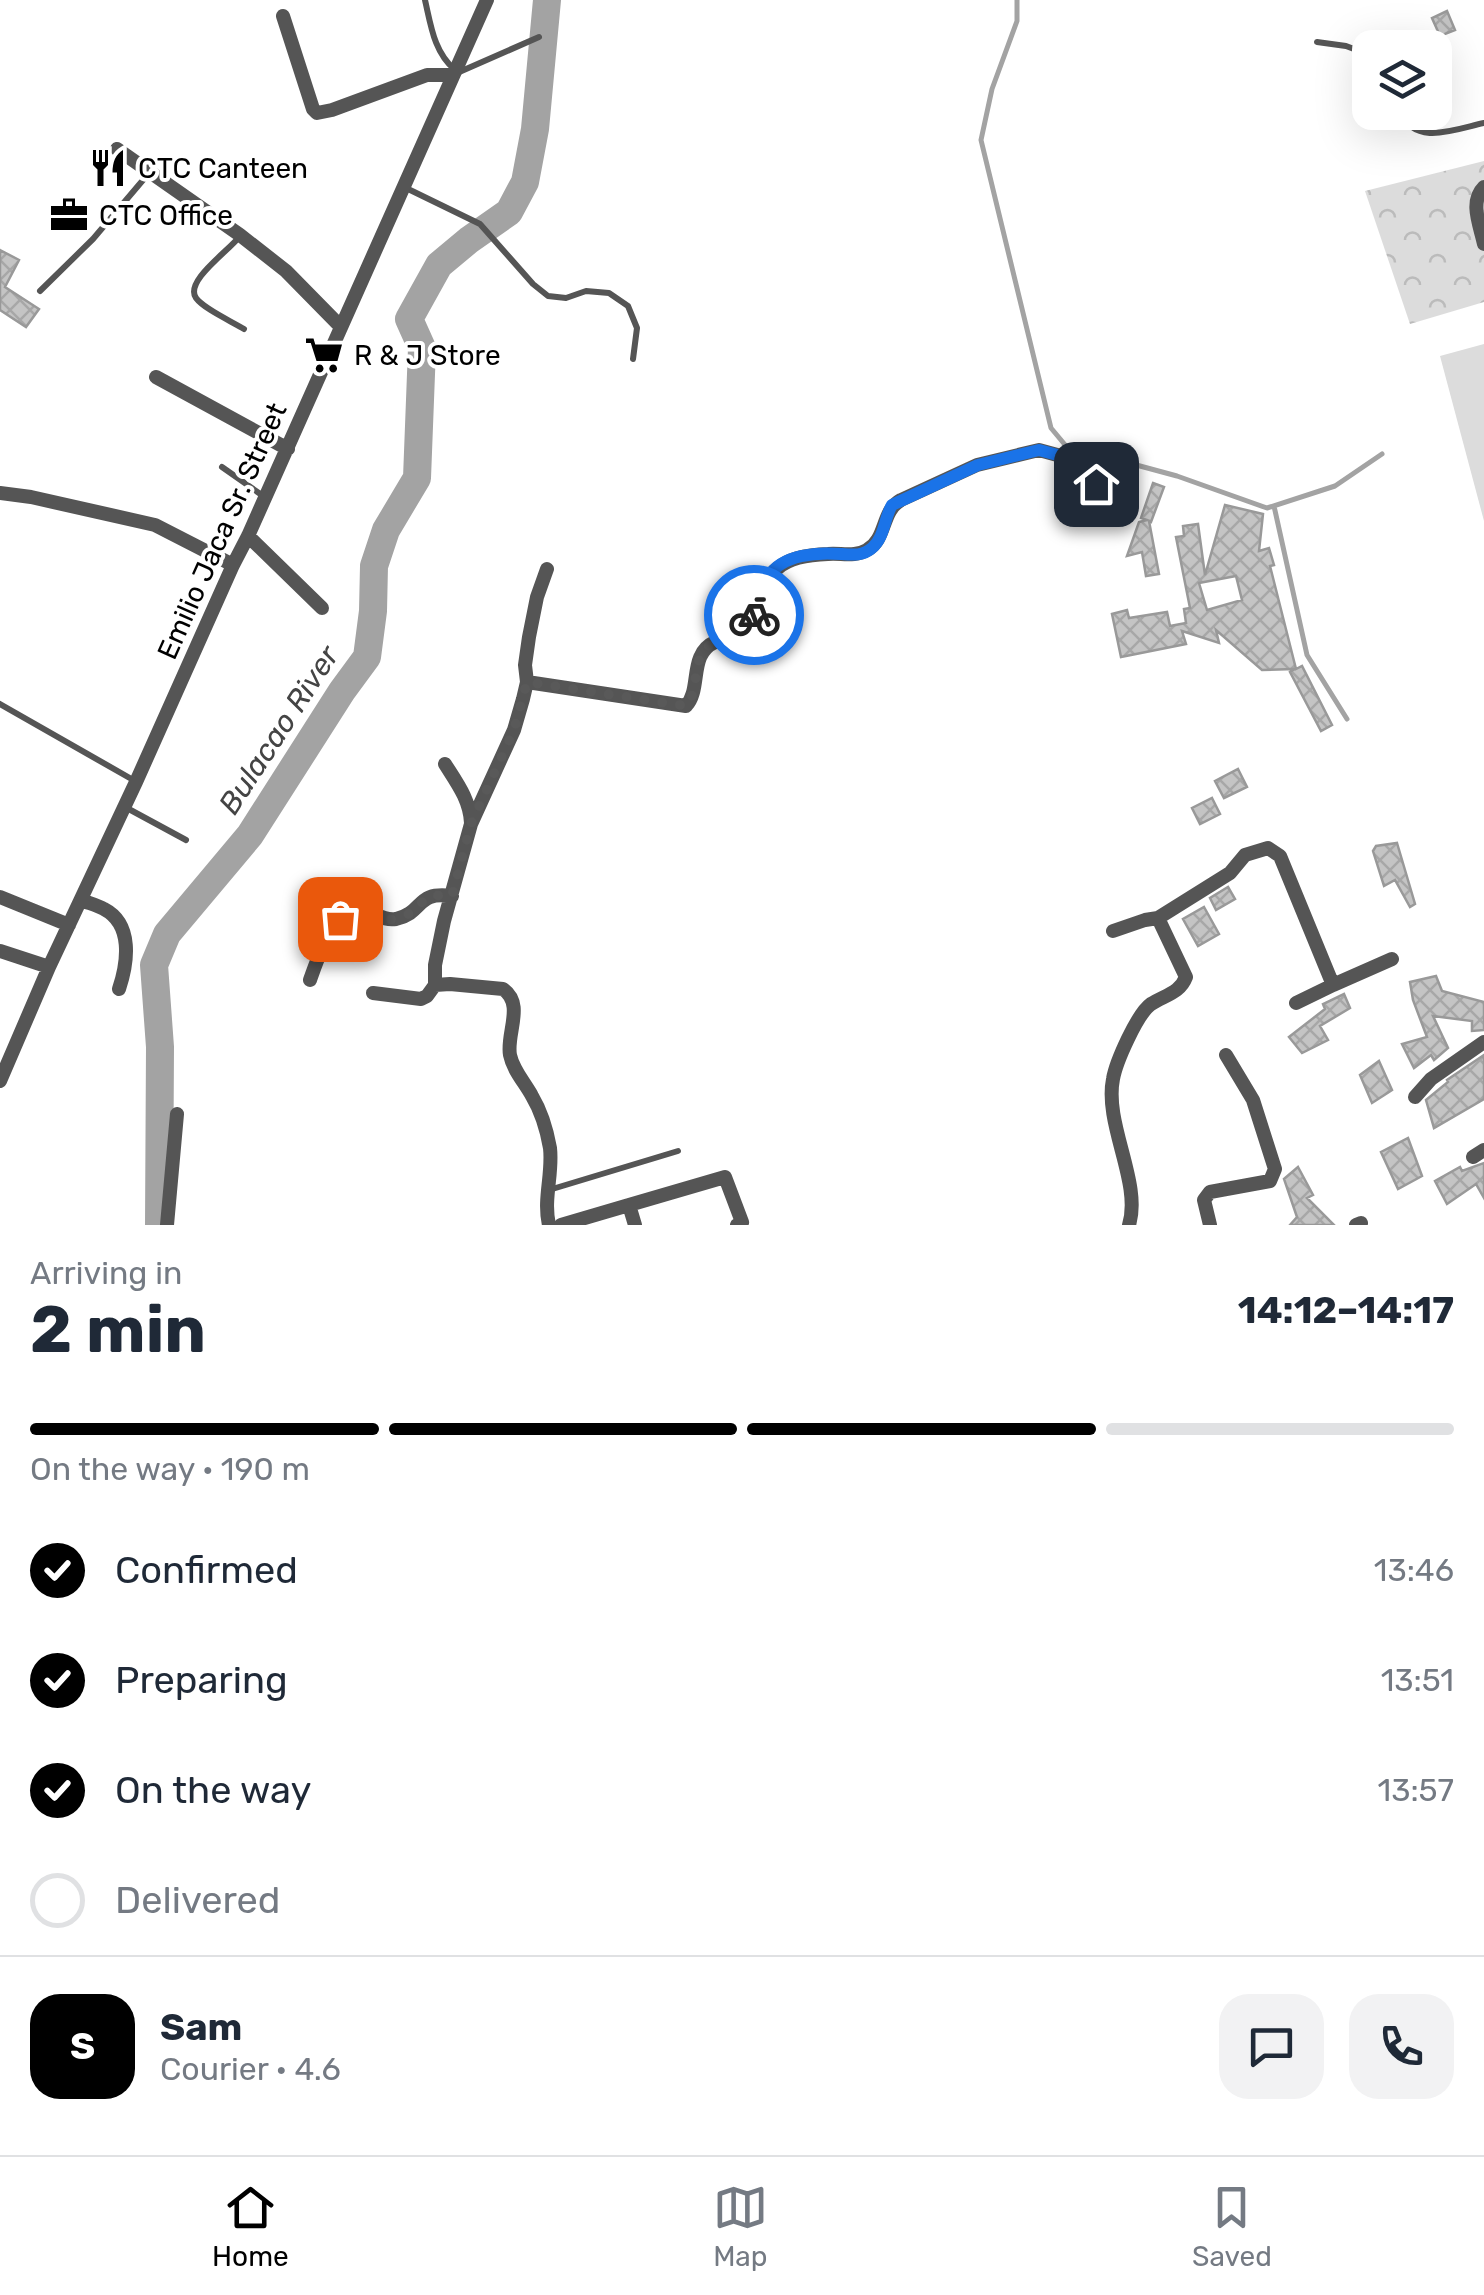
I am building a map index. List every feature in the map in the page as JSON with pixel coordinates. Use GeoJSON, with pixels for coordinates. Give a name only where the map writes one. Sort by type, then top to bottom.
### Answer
{"type":"FeatureCollection","features":[{"type":"Feature","properties":{"kind":"street","name":"Emilio Jaca Sr. Street"},"geometry":{"type":"LineString","coordinates":[[0,1081],[48,966],[266,498],[487,0]]}},
{"type":"Feature","properties":{"kind":"street"},"geometry":{"type":"LineString","coordinates":[[283,16],[317,112],[427,75],[454,73]]}},
{"type":"Feature","properties":{"kind":"street"},"geometry":{"type":"LineString","coordinates":[[118,149],[286,271],[342,327]]}},
{"type":"Feature","properties":{"kind":"street"},"geometry":{"type":"LineString","coordinates":[[1484,186],[1475,202],[1484,244]]}},
{"type":"Feature","properties":{"kind":"street"},"geometry":{"type":"LineString","coordinates":[[156,376],[288,449]]}},
{"type":"Feature","properties":{"kind":"street"},"geometry":{"type":"LineString","coordinates":[[527,682],[686,706],[692,700],[702,652],[714,642],[746,633],[769,576],[803,555],[858,555],[872,548],[888,511],[901,500],[978,465],[1039,450],[1083,462],[1093,482],[1105,486]]}},
{"type":"Feature","properties":{"kind":"street"},"geometry":{"type":"LineString","coordinates":[[0,494],[31,497],[155,526],[233,564]]}},
{"type":"Feature","properties":{"kind":"street"},"geometry":{"type":"LineString","coordinates":[[248,536],[322,608]]}},
{"type":"Feature","properties":{"kind":"street"},"geometry":{"type":"LineString","coordinates":[[373,993],[421,999],[435,985],[435,965],[471,824],[514,730],[527,682],[529,637],[547,570]]}},
{"type":"Feature","properties":{"kind":"street"},"geometry":{"type":"LineString","coordinates":[[445,764],[466,799],[471,824]]}},
{"type":"Feature","properties":{"kind":"street"},"geometry":{"type":"LineString","coordinates":[[1113,932],[1158,918],[1230,874],[1245,855],[1268,848],[1280,856],[1333,986]]}},
{"type":"Feature","properties":{"kind":"street"},"geometry":{"type":"LineString","coordinates":[[310,980],[329,934],[350,912],[365,911],[394,919],[417,908],[427,896],[452,896]]}},
{"type":"Feature","properties":{"kind":"street"},"geometry":{"type":"LineString","coordinates":[[0,897],[68,925]]}},
{"type":"Feature","properties":{"kind":"street"},"geometry":{"type":"LineString","coordinates":[[81,900],[106,910],[124,930],[126,953],[119,988]]}},
{"type":"Feature","properties":{"kind":"street"},"geometry":{"type":"LineString","coordinates":[[1129,1225],[1131,1198],[1112,1100],[1112,1080],[1139,1015],[1150,1004],[1180,989],[1186,977],[1158,918]]}},
{"type":"Feature","properties":{"kind":"street"},"geometry":{"type":"LineString","coordinates":[[0,950],[48,966]]}},
{"type":"Feature","properties":{"kind":"street"},"geometry":{"type":"LineString","coordinates":[[1296,1003],[1392,959]]}},
{"type":"Feature","properties":{"kind":"street"},"geometry":{"type":"LineString","coordinates":[[435,985],[503,990],[510,994],[514,1008],[510,1057],[535,1100],[551,1153],[546,1210],[550,1225]]}},
{"type":"Feature","properties":{"kind":"street"},"geometry":{"type":"LineString","coordinates":[[1415,1097],[1431,1079],[1484,1042]]}},
{"type":"Feature","properties":{"kind":"street"},"geometry":{"type":"LineString","coordinates":[[1210,1225],[1204,1200],[1210,1192],[1270,1181],[1275,1169],[1253,1100],[1226,1055]]}},
{"type":"Feature","properties":{"kind":"street"},"geometry":{"type":"LineString","coordinates":[[167,1225],[177,1114]]}},
{"type":"Feature","properties":{"kind":"street"},"geometry":{"type":"LineString","coordinates":[[561,1225],[725,1178],[742,1222],[737,1225]]}},
{"type":"Feature","properties":{"kind":"street"},"geometry":{"type":"LineString","coordinates":[[629,1205],[635,1225]]}},
{"type":"Feature","properties":{"kind":"lane"},"geometry":{"type":"LineString","coordinates":[[425,0],[438,50],[454,73],[539,37]]}},
{"type":"Feature","properties":{"kind":"lane"},"geometry":{"type":"LineString","coordinates":[[1317,42],[1352,48]]}},
{"type":"Feature","properties":{"kind":"lane"},"geometry":{"type":"LineString","coordinates":[[1452,130],[1484,123]]}},
{"type":"Feature","properties":{"kind":"lane"},"geometry":{"type":"LineString","coordinates":[[1413,130],[1433,134],[1452,130]]}},
{"type":"Feature","properties":{"kind":"lane"},"geometry":{"type":"LineString","coordinates":[[40,291],[150,172]]}},
{"type":"Feature","properties":{"kind":"lane"},"geometry":{"type":"LineString","coordinates":[[405,187],[480,224],[548,296],[566,298],[586,290],[609,292],[628,306],[637,328],[633,359]]}},
{"type":"Feature","properties":{"kind":"lane"},"geometry":{"type":"LineString","coordinates":[[240,235],[208,267],[193,291],[201,303],[244,329]]}},
{"type":"Feature","properties":{"kind":"lane"},"geometry":{"type":"LineString","coordinates":[[222,467],[266,498]]}},
{"type":"Feature","properties":{"kind":"lane"},"geometry":{"type":"LineString","coordinates":[[0,704],[136,782]]}},
{"type":"Feature","properties":{"kind":"lane"},"geometry":{"type":"LineString","coordinates":[[124,807],[186,840]]}},
{"type":"Feature","properties":{"kind":"lane"},"geometry":{"type":"LineString","coordinates":[[547,1190],[678,1150]]}},
{"type":"Feature","properties":{"kind":"green space"},"geometry":{"type":"Polygon","coordinates":[[[1484,161],[1484,302],[1410,324],[1365,191],[1484,161]]]}},
{"type":"Feature","properties":{"kind":"green space"},"geometry":{"type":"Polygon","coordinates":[[[1484,344],[1484,521],[1440,356],[1484,344]]]}},
{"type":"Feature","properties":{"kind":"building"},"geometry":{"type":"Polygon","coordinates":[[[1447,11],[1455,30],[1437,30],[1432,18],[1447,11]]]}},
{"type":"Feature","properties":{"kind":"building"},"geometry":{"type":"Polygon","coordinates":[[[0,250],[19,260],[5,287],[39,309],[26,327],[0,310],[0,250]]]}},
{"type":"Feature","properties":{"kind":"building"},"geometry":{"type":"Polygon","coordinates":[[[1113,469],[1130,473],[1126,491],[1115,488],[1113,469]]]}},
{"type":"Feature","properties":{"kind":"building"},"geometry":{"type":"Polygon","coordinates":[[[1153,483],[1164,487],[1149,521],[1159,574],[1146,576],[1142,552],[1127,556],[1139,522],[1147,520],[1141,518],[1153,483]]]}},
{"type":"Feature","properties":{"kind":"building"},"geometry":{"type":"Polygon","coordinates":[[[1225,505],[1263,514],[1259,551],[1269,548],[1296,669],[1302,666],[1332,725],[1321,731],[1290,672],[1295,669],[1262,670],[1216,630],[1219,643],[1182,631],[1186,644],[1121,657],[1112,614],[1127,610],[1129,618],[1167,612],[1170,626],[1186,623],[1184,609],[1190,608],[1176,537],[1184,536],[1183,526],[1198,524],[1205,575],[1225,505]],[[1236,576],[1199,583],[1207,610],[1242,600],[1236,576]]]}},
{"type":"Feature","properties":{"kind":"building"},"geometry":{"type":"Polygon","coordinates":[[[1238,769],[1247,787],[1224,798],[1215,781],[1238,769]]]}},
{"type":"Feature","properties":{"kind":"building"},"geometry":{"type":"Polygon","coordinates":[[[1212,798],[1220,814],[1200,824],[1192,808],[1212,798]]]}},
{"type":"Feature","properties":{"kind":"building"},"geometry":{"type":"Polygon","coordinates":[[[1397,843],[1415,904],[1410,907],[1395,880],[1384,886],[1373,851],[1376,846],[1397,843]]]}},
{"type":"Feature","properties":{"kind":"building"},"geometry":{"type":"Polygon","coordinates":[[[1228,887],[1235,899],[1216,910],[1210,898],[1228,887]]]}},
{"type":"Feature","properties":{"kind":"building"},"geometry":{"type":"Polygon","coordinates":[[[1204,907],[1219,934],[1198,946],[1183,919],[1204,907]]]}},
{"type":"Feature","properties":{"kind":"building"},"geometry":{"type":"Polygon","coordinates":[[[1436,976],[1442,991],[1484,1002],[1484,1030],[1472,1031],[1472,1021],[1433,1016],[1448,1048],[1434,1060],[1431,1055],[1414,1068],[1402,1044],[1427,1037],[1410,982],[1436,976]]]}},
{"type":"Feature","properties":{"kind":"building"},"geometry":{"type":"Polygon","coordinates":[[[1344,994],[1350,1008],[1320,1026],[1328,1040],[1302,1053],[1289,1037],[1325,1009],[1323,1004],[1344,994]]]}},
{"type":"Feature","properties":{"kind":"building"},"geometry":{"type":"Polygon","coordinates":[[[1484,1055],[1484,1099],[1434,1128],[1426,1100],[1484,1055]]]}},
{"type":"Feature","properties":{"kind":"building"},"geometry":{"type":"Polygon","coordinates":[[[1379,1061],[1392,1090],[1372,1103],[1360,1075],[1379,1061]]]}},
{"type":"Feature","properties":{"kind":"building"},"geometry":{"type":"Polygon","coordinates":[[[1408,1138],[1422,1176],[1398,1189],[1381,1152],[1408,1138]]]}},
{"type":"Feature","properties":{"kind":"building"},"geometry":{"type":"Polygon","coordinates":[[[1484,1163],[1484,1198],[1476,1184],[1447,1204],[1435,1181],[1460,1167],[1462,1171],[1484,1163]]]}},
{"type":"Feature","properties":{"kind":"building"},"geometry":{"type":"Polygon","coordinates":[[[1298,1167],[1313,1195],[1307,1198],[1334,1225],[1290,1225],[1297,1217],[1284,1179],[1298,1167]]]}},
{"type":"Feature","properties":{"kind":"waterway","name":"Bulacao River"},"geometry":{"type":"LineString","coordinates":[[159,1225],[160,1047],[154,965],[167,934],[250,835],[367,657],[374,566],[386,530],[417,478],[422,348],[409,319],[439,265],[509,212],[525,182],[535,129],[547,0]]}},
{"type":"Feature","properties":{"kind":"waterway"},"geometry":{"type":"LineString","coordinates":[[1017,0],[1017,21],[992,89],[981,140],[1051,428],[1066,446],[1177,476],[1267,508],[1335,486],[1382,454]]}},
{"type":"Feature","properties":{"kind":"waterway"},"geometry":{"type":"LineString","coordinates":[[1274,506],[1307,655],[1347,719]]}},
{"type":"Feature","properties":{"kind":"way so far"},"geometry":{"type":"LineString","coordinates":[[340,919],[358,911],[394,919],[417,908],[427,896],[452,896],[471,824],[514,730],[527,682],[686,706],[692,700],[702,652],[714,642],[746,633],[754,615]]}},
{"type":"Feature","properties":{"kind":"place","name":"CTC Canteen"},"geometry":{"type":"Point","coordinates":[108,168]}},
{"type":"Feature","properties":{"kind":"place","name":"CTC Office"},"geometry":{"type":"Point","coordinates":[69,215]}},
{"type":"Feature","properties":{"kind":"place","name":"R & J Store"},"geometry":{"type":"Point","coordinates":[324,355]}},
{"type":"Feature","properties":{"kind":"route"},"geometry":{"type":"LineString","coordinates":[[754,615],[769,576],[780,566],[803,555],[858,555],[872,548],[892,505],[978,465],[1046,450],[1083,462],[1096,484]]}}]}
